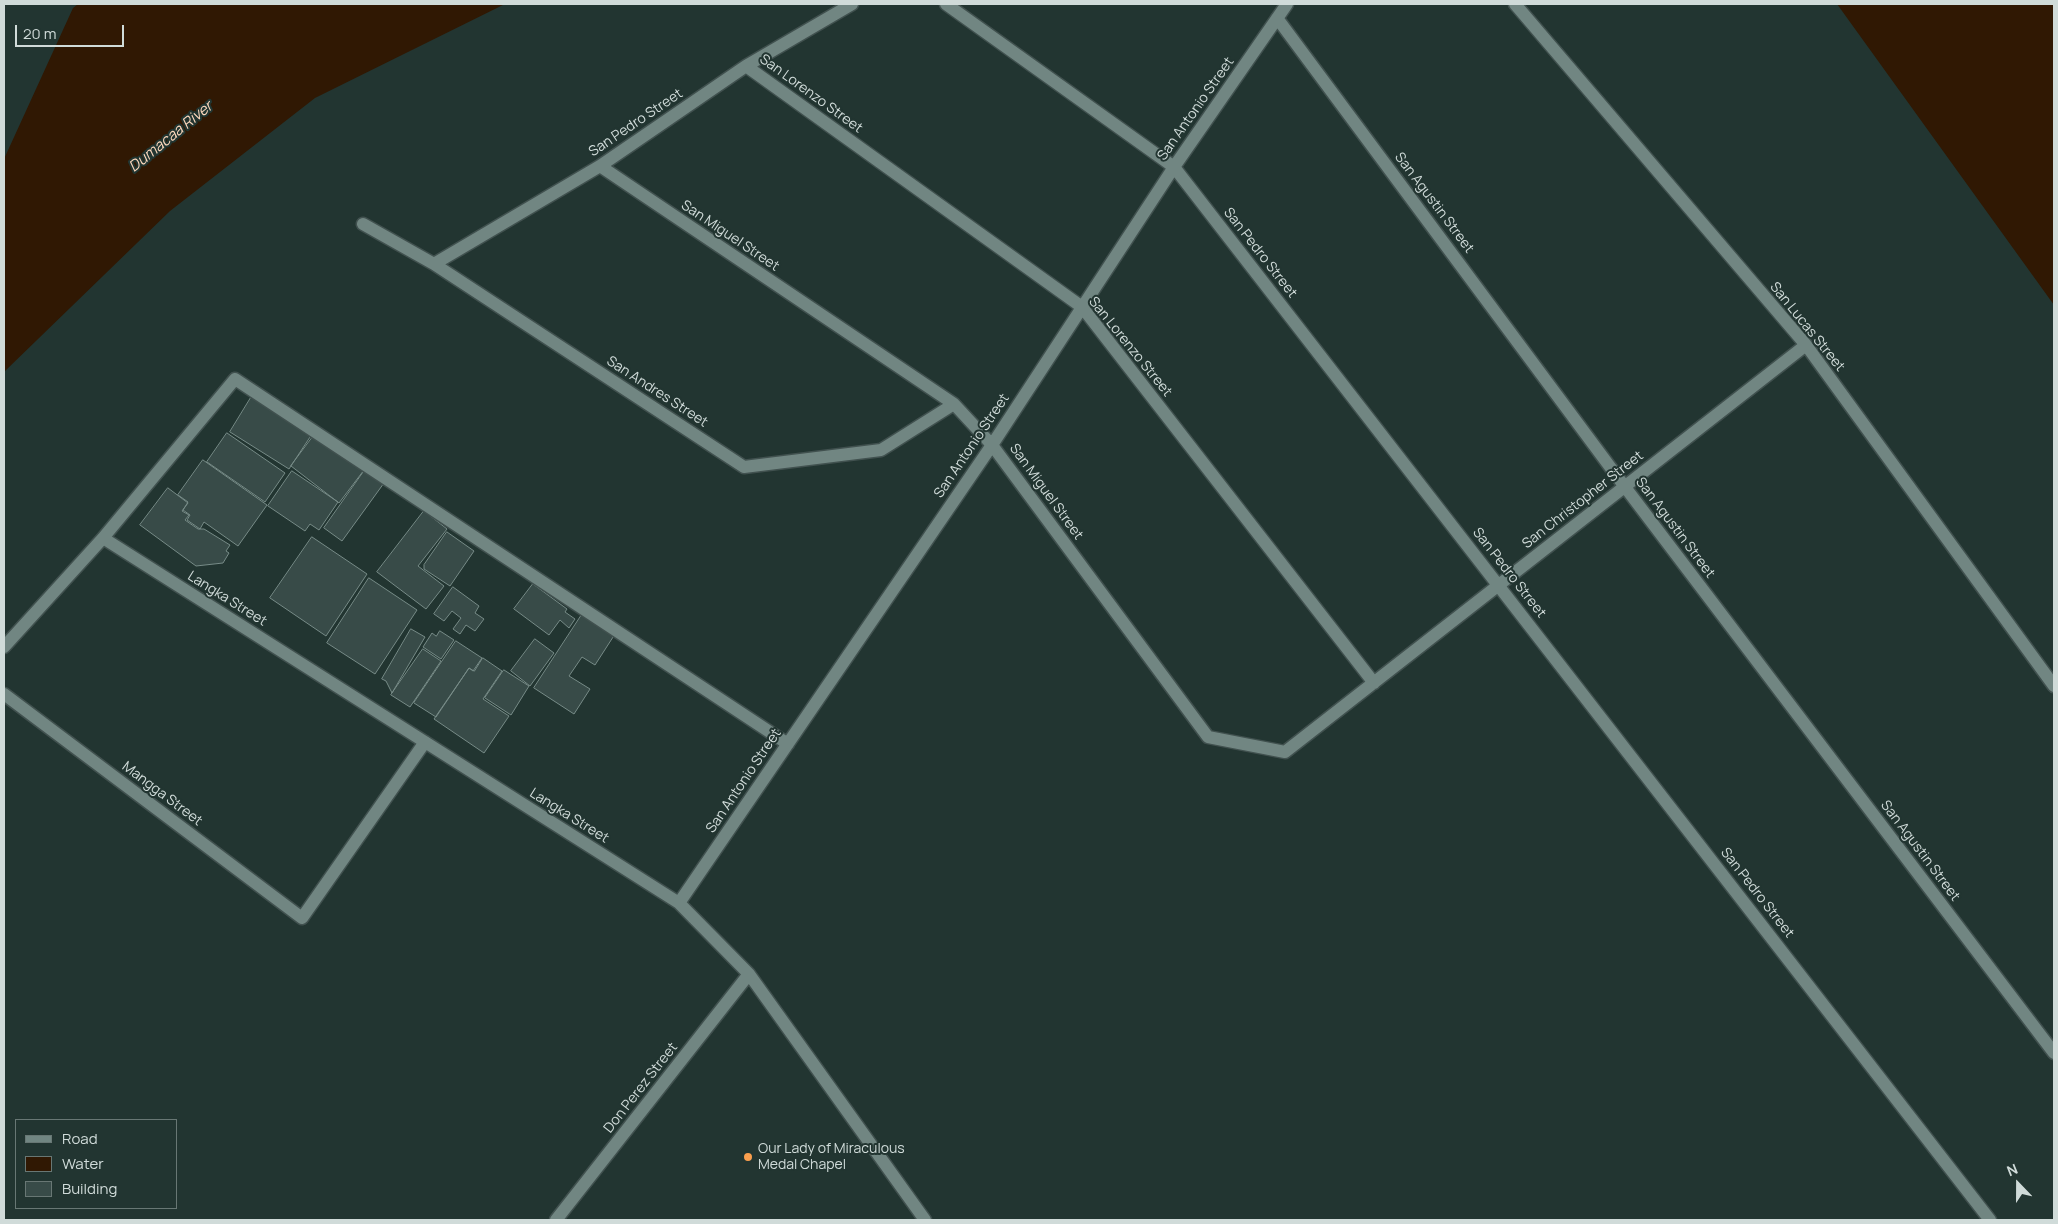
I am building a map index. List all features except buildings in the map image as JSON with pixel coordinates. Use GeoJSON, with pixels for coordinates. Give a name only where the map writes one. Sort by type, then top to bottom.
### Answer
{"type":"FeatureCollection","features":[{"type":"Feature","properties":{"kind":"street","name":"San Pedro Street"},"geometry":{"type":"LineString","coordinates":[[434,264],[600,166],[746,66],[852,4]]}},
{"type":"Feature","properties":{"kind":"street","name":"San Pedro Street"},"geometry":{"type":"LineString","coordinates":[[946,4],[1174,167],[1500,585],[1990,1220]]}},
{"type":"Feature","properties":{"kind":"street","name":"San Antonio Street"},"geometry":{"type":"LineString","coordinates":[[679,903],[992,444],[1174,167],[1287,4]]}},
{"type":"Feature","properties":{"kind":"street","name":"San Lucas Street"},"geometry":{"type":"LineString","coordinates":[[1515,4],[1806,345],[2054,686]]}},
{"type":"Feature","properties":{"kind":"street","name":"San Agustin Street"},"geometry":{"type":"LineString","coordinates":[[1277,18],[1625,487],[2054,1053]]}},
{"type":"Feature","properties":{"kind":"street","name":"San Lorenzo Street"},"geometry":{"type":"LineString","coordinates":[[746,66],[1082,307],[1374,683]]}},
{"type":"Feature","properties":{"kind":"street","name":"San Miguel Street"},"geometry":{"type":"LineString","coordinates":[[600,166],[954,404],[992,444],[1208,737],[1285,752]]}},
{"type":"Feature","properties":{"kind":"street","name":"San Andres Street"},"geometry":{"type":"LineString","coordinates":[[363,224],[434,264],[744,467],[881,450],[954,404]]}},
{"type":"Feature","properties":{"kind":"street","name":"San Christopher Street"},"geometry":{"type":"LineString","coordinates":[[1285,752],[1806,345]]}},
{"type":"Feature","properties":{"kind":"street"},"geometry":{"type":"LineString","coordinates":[[4,647],[103,538],[235,380],[788,744]]}},
{"type":"Feature","properties":{"kind":"street","name":"Langka Street"},"geometry":{"type":"LineString","coordinates":[[103,538],[679,903],[749,974],[924,1220]]}},
{"type":"Feature","properties":{"kind":"street","name":"Mangga Street"},"geometry":{"type":"LineString","coordinates":[[4,694],[302,918],[425,742]]}},
{"type":"Feature","properties":{"kind":"street","name":"Don Perez Street"},"geometry":{"type":"LineString","coordinates":[[556,1220],[749,974]]}},
{"type":"Feature","properties":{"kind":"water","name":"Dumacaa River"},"geometry":{"type":"Polygon","coordinates":[[[78,4],[505,4],[315,98],[170,211],[4,372],[4,159],[73,8],[78,4]]]}},
{"type":"Feature","properties":{"kind":"water"},"geometry":{"type":"Polygon","coordinates":[[[1837,4],[2054,4],[2054,305],[1837,4]]]}},
{"type":"Feature","properties":{"kind":"place","name":"Our Lady of Miraculous Medal Chapel"},"geometry":{"type":"Point","coordinates":[748,1157]}}]}
